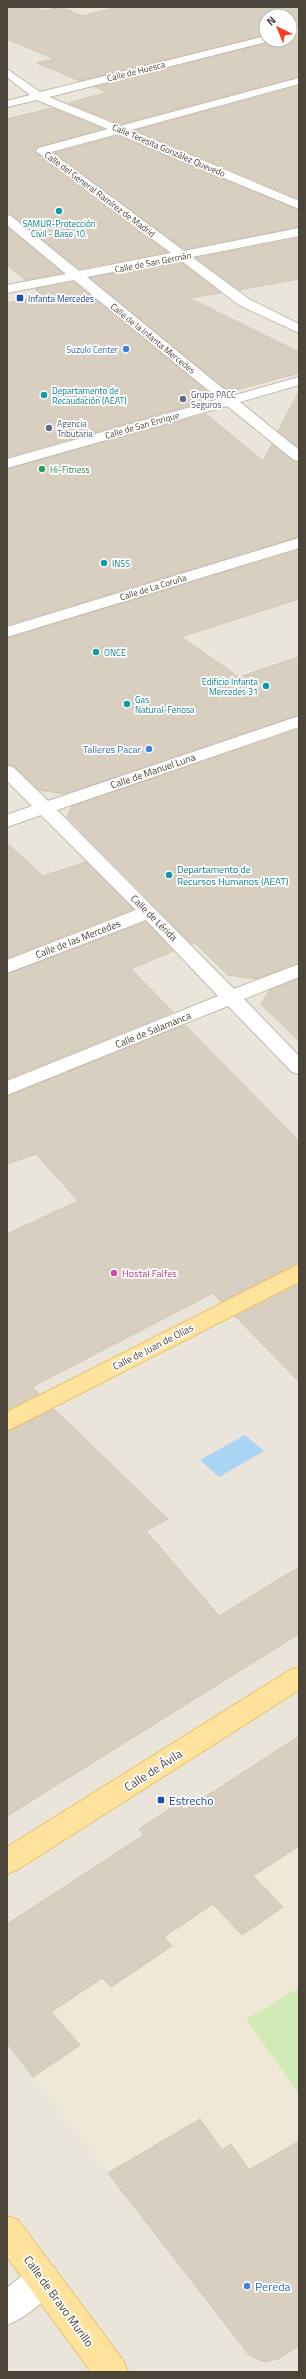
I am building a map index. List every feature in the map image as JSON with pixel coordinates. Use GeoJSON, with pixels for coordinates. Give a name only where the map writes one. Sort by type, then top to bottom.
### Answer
{"type":"FeatureCollection","features":[{"type":"Feature","properties":{"kind":"main road","name":"Calle de Juan de Olías"},"geometry":{"type":"LineString","coordinates":[[7,1422],[299,1272]]}},
{"type":"Feature","properties":{"kind":"main road","name":"Calle de Ávila"},"geometry":{"type":"LineString","coordinates":[[7,1862],[299,1677]]}},
{"type":"Feature","properties":{"kind":"main road","name":"Calle de Bravo Murillo"},"geometry":{"type":"LineString","coordinates":[[7,2231],[111,2372]]}},
{"type":"Feature","properties":{"kind":"street","name":"Calle de Huesca"},"geometry":{"type":"LineString","coordinates":[[7,104],[258,41]]}},
{"type":"Feature","properties":{"kind":"street","name":"Calle Teresita González Quevedo"},"geometry":{"type":"LineString","coordinates":[[7,72],[38,96],[299,205]]}},
{"type":"Feature","properties":{"kind":"street","name":"Calle del General Ramírez de Madrid"},"geometry":{"type":"LineString","coordinates":[[299,81],[42,151],[244,302],[299,329]]}},
{"type":"Feature","properties":{"kind":"street","name":"Calle de la Infanta Mercedes"},"geometry":{"type":"LineString","coordinates":[[7,220],[299,456]]}},
{"type":"Feature","properties":{"kind":"street","name":"Calle de San Germán"},"geometry":{"type":"LineString","coordinates":[[7,289],[183,256],[299,232]]}},
{"type":"Feature","properties":{"kind":"street","name":"Calle de San Enrique"},"geometry":{"type":"LineString","coordinates":[[7,464],[299,381]]}},
{"type":"Feature","properties":{"kind":"street","name":"Calle de La Coruña"},"geometry":{"type":"LineString","coordinates":[[7,632],[299,543]]}},
{"type":"Feature","properties":{"kind":"street","name":"Calle de Manuel Luna"},"geometry":{"type":"LineString","coordinates":[[7,821],[299,721]]}},
{"type":"Feature","properties":{"kind":"street","name":"Calle de Lérida"},"geometry":{"type":"LineString","coordinates":[[7,772],[149,912],[299,1068]]}},
{"type":"Feature","properties":{"kind":"street","name":"Calle de las Mercedes"},"geometry":{"type":"LineString","coordinates":[[7,967],[149,912]]}},
{"type":"Feature","properties":{"kind":"street","name":"Calle de Salamanca"},"geometry":{"type":"LineString","coordinates":[[7,1089],[299,970]]}},
{"type":"Feature","properties":{"kind":"street"},"geometry":{"type":"LineString","coordinates":[[7,2309],[43,2279]]}},
{"type":"Feature","properties":{"kind":"shaded area"},"geometry":{"type":"Polygon","coordinates":[[[7,7],[299,7],[299,2372],[7,2372],[7,7]]]}},
{"type":"Feature","properties":{"kind":"shaded area"},"geometry":{"type":"Polygon","coordinates":[[[299,1736],[299,2141],[249,2170],[108,2173],[7,2043],[7,1924],[144,1835],[139,1829],[178,1804],[185,1810],[299,1736]]]}},
{"type":"Feature","properties":{"kind":"green space"},"geometry":{"type":"Polygon","coordinates":[[[299,1988],[299,2094],[246,2019],[299,1988]]]}},
{"type":"Feature","properties":{"kind":"water"},"geometry":{"type":"Polygon","coordinates":[[[245,1435],[264,1451],[219,1477],[200,1460],[245,1435]]]}},
{"type":"Feature","properties":{"kind":"building"},"geometry":{"type":"Polygon","coordinates":[[[7,7],[34,7],[44,11],[60,7],[82,16],[118,7],[299,7],[299,26],[298,8],[258,8],[258,37],[80,81],[37,63],[55,59],[7,39],[7,7]]]}},
{"type":"Feature","properties":{"kind":"building"},"geometry":{"type":"Polygon","coordinates":[[[298,36],[299,77],[120,124],[69,103],[107,92],[95,87],[258,45],[258,48],[298,48],[298,36]]]}},
{"type":"Feature","properties":{"kind":"building"},"geometry":{"type":"Polygon","coordinates":[[[299,86],[299,199],[136,130],[299,86]]]}},
{"type":"Feature","properties":{"kind":"building"},"geometry":{"type":"Polygon","coordinates":[[[52,108],[103,129],[38,147],[35,152],[167,252],[79,269],[12,215],[7,214],[7,119],[52,108]]]}},
{"type":"Feature","properties":{"kind":"building"},"geometry":{"type":"Polygon","coordinates":[[[118,136],[299,210],[299,227],[184,249],[54,153],[118,136]]]}},
{"type":"Feature","properties":{"kind":"building"},"geometry":{"type":"Polygon","coordinates":[[[7,227],[63,273],[25,280],[7,265],[7,227]]]}},
{"type":"Feature","properties":{"kind":"building"},"geometry":{"type":"Polygon","coordinates":[[[299,238],[299,279],[239,290],[196,258],[299,238]]]}},
{"type":"Feature","properties":{"kind":"building"},"geometry":{"type":"Polygon","coordinates":[[[179,261],[221,293],[189,298],[299,352],[299,373],[229,392],[90,278],[179,261]]]}},
{"type":"Feature","properties":{"kind":"building"},"geometry":{"type":"Polygon","coordinates":[[[74,282],[213,396],[191,402],[195,404],[7,457],[7,303],[43,296],[35,289],[74,282]]]}},
{"type":"Feature","properties":{"kind":"building"},"geometry":{"type":"Polygon","coordinates":[[[299,391],[299,448],[278,431],[299,391]]]}},
{"type":"Feature","properties":{"kind":"building"},"geometry":{"type":"Polygon","coordinates":[[[206,414],[263,461],[272,444],[293,461],[299,462],[299,537],[7,625],[7,469],[206,414]]]}},
{"type":"Feature","properties":{"kind":"building"},"geometry":{"type":"Polygon","coordinates":[[[299,550],[299,599],[181,637],[239,677],[299,657],[299,715],[64,794],[39,790],[14,766],[7,765],[7,638],[299,550]]]}},
{"type":"Feature","properties":{"kind":"building","name":"Departamento de Recursos Humanos (AEAT)"},"geometry":{"type":"Polygon","coordinates":[[[299,729],[299,963],[256,979],[228,975],[194,942],[191,943],[67,817],[72,806],[299,729]]]}},
{"type":"Feature","properties":{"kind":"building"},"geometry":{"type":"Polygon","coordinates":[[[7,843],[43,876],[86,862],[133,909],[7,958],[7,843]]]}},
{"type":"Feature","properties":{"kind":"building"},"geometry":{"type":"Polygon","coordinates":[[[146,922],[173,951],[131,969],[173,1012],[7,1079],[7,974],[146,922]]]}},
{"type":"Feature","properties":{"kind":"building"},"geometry":{"type":"Polygon","coordinates":[[[299,979],[299,1041],[261,1004],[270,990],[299,979]]]}},
{"type":"Feature","properties":{"kind":"building"},"geometry":{"type":"Polygon","coordinates":[[[185,1025],[299,1141],[299,1263],[221,1302],[213,1293],[32,1387],[39,1394],[7,1410],[7,1234],[78,1201],[36,1154],[7,1164],[7,1096],[185,1025]]]}},
{"type":"Feature","properties":{"kind":"building"},"geometry":{"type":"Polygon","coordinates":[[[299,1284],[299,1382],[235,1316],[299,1284]]]}},
{"type":"Feature","properties":{"kind":"building"},"geometry":{"type":"Polygon","coordinates":[[[54,1409],[168,1519],[146,1531],[219,1616],[299,1567],[299,1634],[7,1816],[7,1432],[54,1409]]]}},
{"type":"Feature","properties":{"kind":"building"},"geometry":{"type":"Polygon","coordinates":[[[299,1736],[299,1846],[253,1876],[283,1907],[242,1935],[213,1904],[164,1937],[172,1946],[111,1987],[102,1978],[51,2012],[80,2045],[33,2077],[7,2043],[7,1924],[144,1835],[139,1829],[178,1804],[185,1810],[299,1736]]]}},
{"type":"Feature","properties":{"kind":"building","name":"Pereda"},"geometry":{"type":"Polygon","coordinates":[[[200,2119],[222,2150],[231,2144],[249,2170],[299,2141],[299,2346],[278,2359],[264,2362],[249,2355],[108,2173],[200,2119]]]}},
{"type":"Feature","properties":{"kind":"place","name":"SAMUR-Protección Civil - Base 10."},"geometry":{"type":"Point","coordinates":[59,211]}},
{"type":"Feature","properties":{"kind":"place","name":"Infanta Mercedes"},"geometry":{"type":"Point","coordinates":[20,298]}},
{"type":"Feature","properties":{"kind":"place","name":"Suzuki Center"},"geometry":{"type":"Point","coordinates":[126,349]}},
{"type":"Feature","properties":{"kind":"place","name":"Departamento de Recaudación (AEAT)"},"geometry":{"type":"Point","coordinates":[44,395]}},
{"type":"Feature","properties":{"kind":"place","name":"Grupo PACC Seguros"},"geometry":{"type":"Point","coordinates":[183,399]}},
{"type":"Feature","properties":{"kind":"place","name":"Agencia Tributaria"},"geometry":{"type":"Point","coordinates":[49,428]}},
{"type":"Feature","properties":{"kind":"place","name":"Hi-Fitness"},"geometry":{"type":"Point","coordinates":[42,469]}},
{"type":"Feature","properties":{"kind":"place","name":"INSS"},"geometry":{"type":"Point","coordinates":[104,563]}},
{"type":"Feature","properties":{"kind":"place","name":"ONCE"},"geometry":{"type":"Point","coordinates":[96,652]}},
{"type":"Feature","properties":{"kind":"place","name":"Edificio Infanta Mercedes 31"},"geometry":{"type":"Point","coordinates":[266,686]}},
{"type":"Feature","properties":{"kind":"place","name":"Gas Natural-Fenosa"},"geometry":{"type":"Point","coordinates":[127,704]}},
{"type":"Feature","properties":{"kind":"place","name":"Talleres Pacar"},"geometry":{"type":"Point","coordinates":[149,749]}},
{"type":"Feature","properties":{"kind":"place","name":"Departamento de Recursos Humanos (AEAT)"},"geometry":{"type":"Point","coordinates":[169,875]}},
{"type":"Feature","properties":{"kind":"place","name":"Hostal Falfes"},"geometry":{"type":"Point","coordinates":[114,1273]}},
{"type":"Feature","properties":{"kind":"place","name":"Estrecho"},"geometry":{"type":"Point","coordinates":[161,1800]}},
{"type":"Feature","properties":{"kind":"place","name":"Pereda"},"geometry":{"type":"Point","coordinates":[247,2286]}}]}
